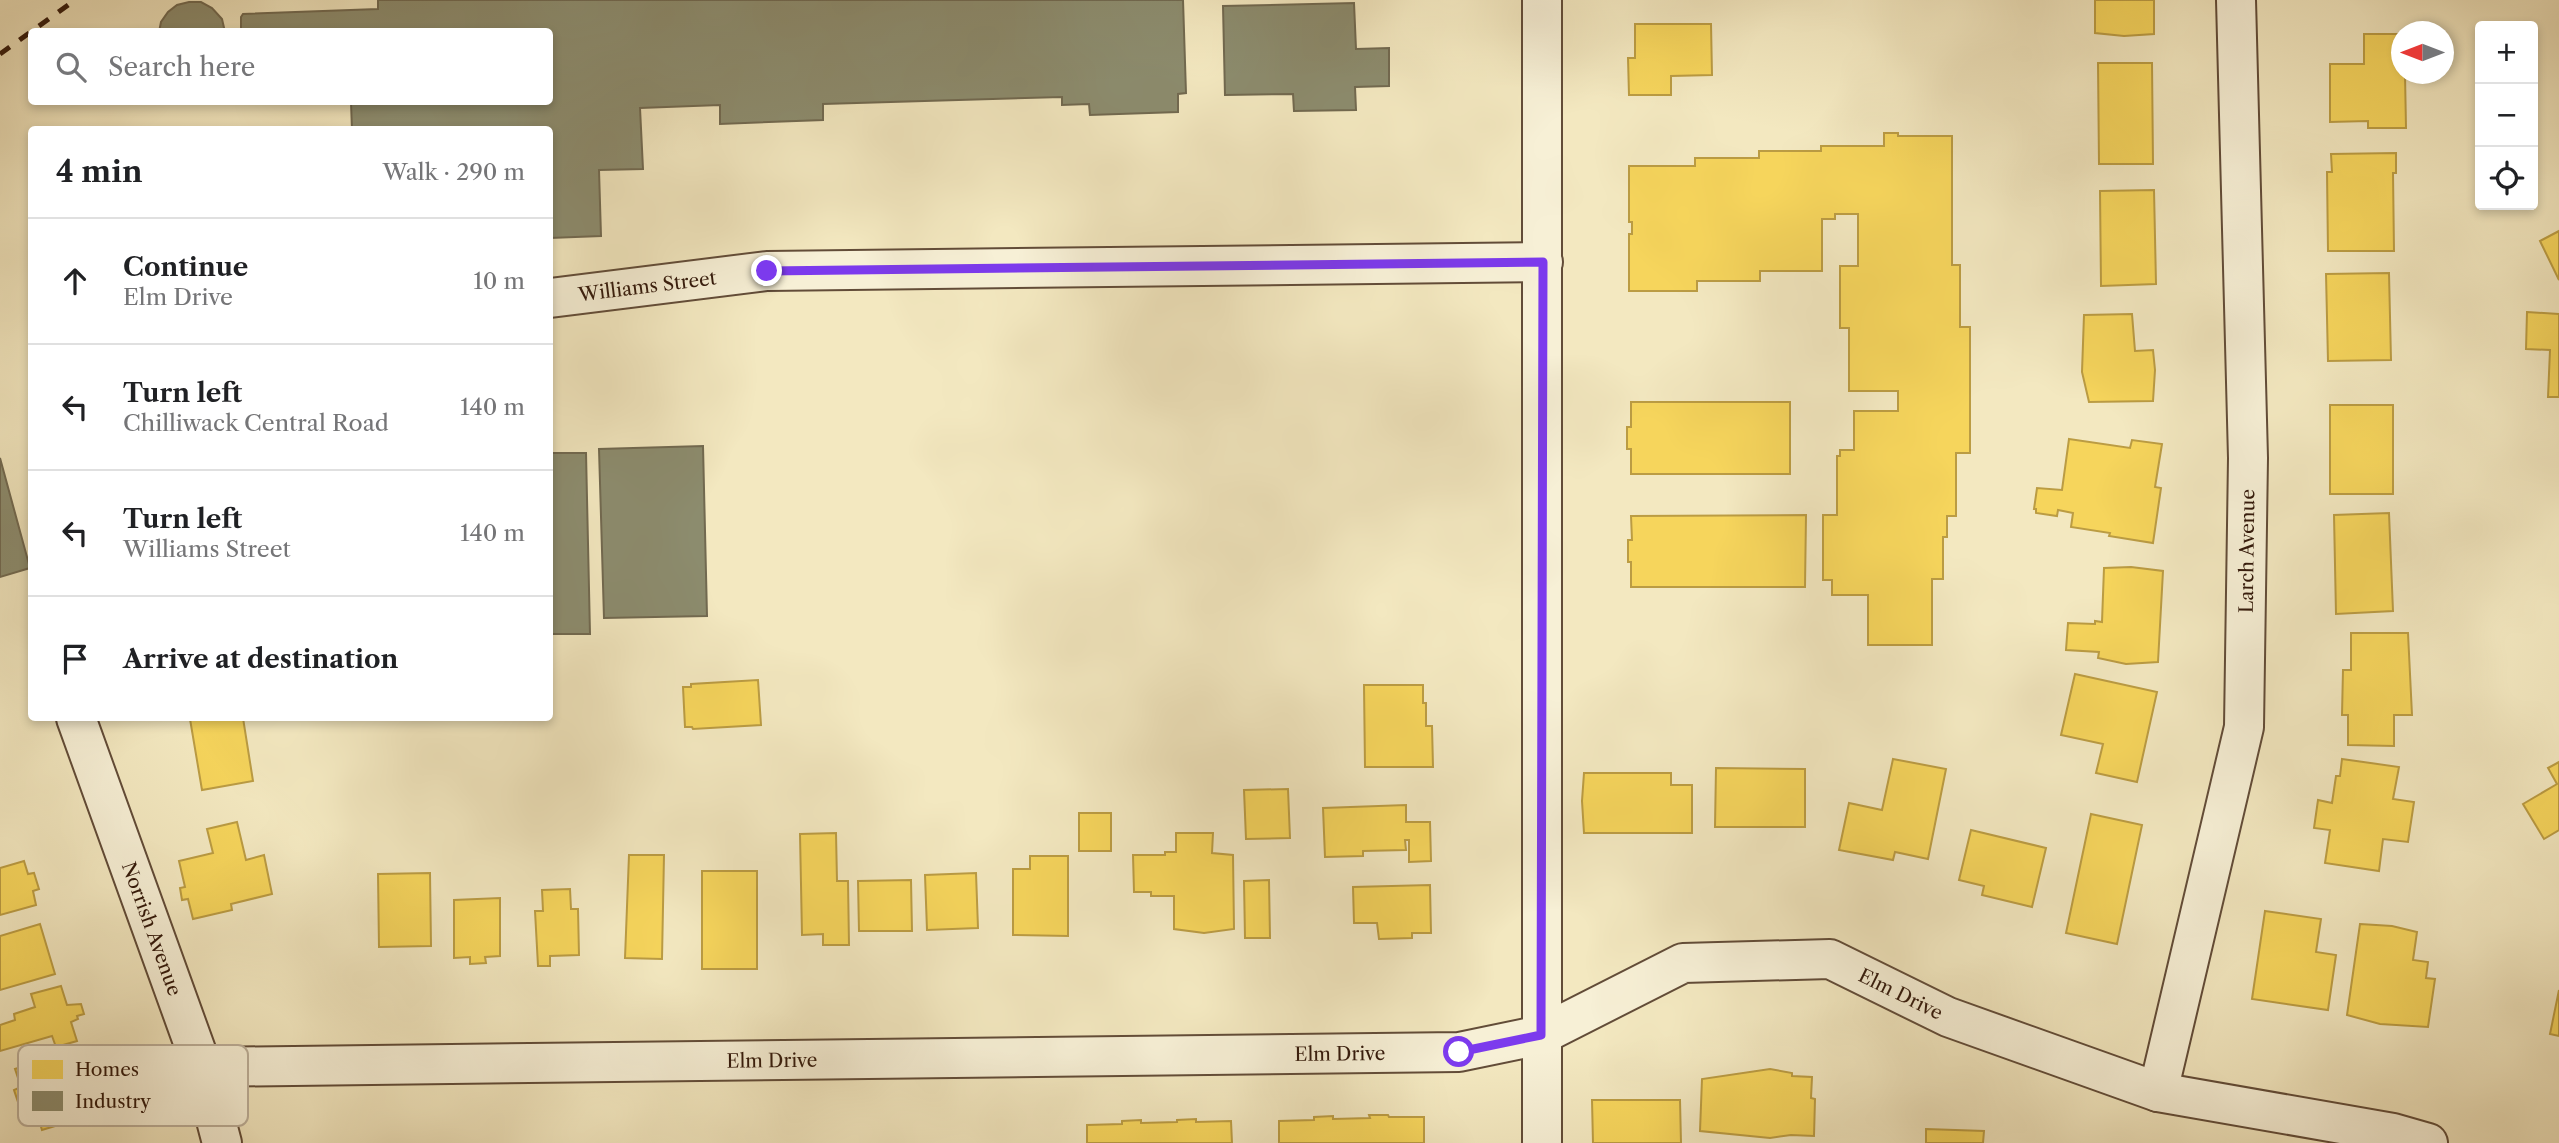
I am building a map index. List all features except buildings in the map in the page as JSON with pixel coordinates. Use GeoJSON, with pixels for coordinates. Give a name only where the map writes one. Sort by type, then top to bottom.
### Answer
{"type":"FeatureCollection","features":[{"type":"Feature","properties":{"kind":"street"},"geometry":{"type":"LineString","coordinates":[[1542,0],[1542,1143]]}},
{"type":"Feature","properties":{"kind":"street","name":"Larch Avenue"},"geometry":{"type":"LineString","coordinates":[[2158,1092],[2244,727],[2248,458],[2236,0]]}},
{"type":"Feature","properties":{"kind":"street","name":"Williams Street"},"geometry":{"type":"LineString","coordinates":[[553,298],[767,271],[1543,262]]}},
{"type":"Feature","properties":{"kind":"street","name":"Norrish Avenue"},"geometry":{"type":"LineString","coordinates":[[77,721],[194,1045]]}},
{"type":"Feature","properties":{"kind":"street","name":"Elm Drive"},"geometry":{"type":"LineString","coordinates":[[248,1066],[1459,1052],[1541,1035],[1683,963],[1830,959],[1948,1017],[2158,1092],[2405,1140]]}},
{"type":"Feature","properties":{"kind":"street","name":"Norrish Avenue"},"geometry":{"type":"LineString","coordinates":[[218,1126],[222,1143]]}},
{"type":"Feature","properties":{"kind":"railway"},"geometry":{"type":"LineString","coordinates":[[36,28],[75,0]]}},
{"type":"Feature","properties":{"kind":"railway"},"geometry":{"type":"LineString","coordinates":[[0,54],[28,34]]}},
{"type":"Feature","properties":{"kind":"route"},"geometry":{"type":"LineString","coordinates":[[767,271],[1543,262],[1541,1035],[1459,1052]]}}]}
